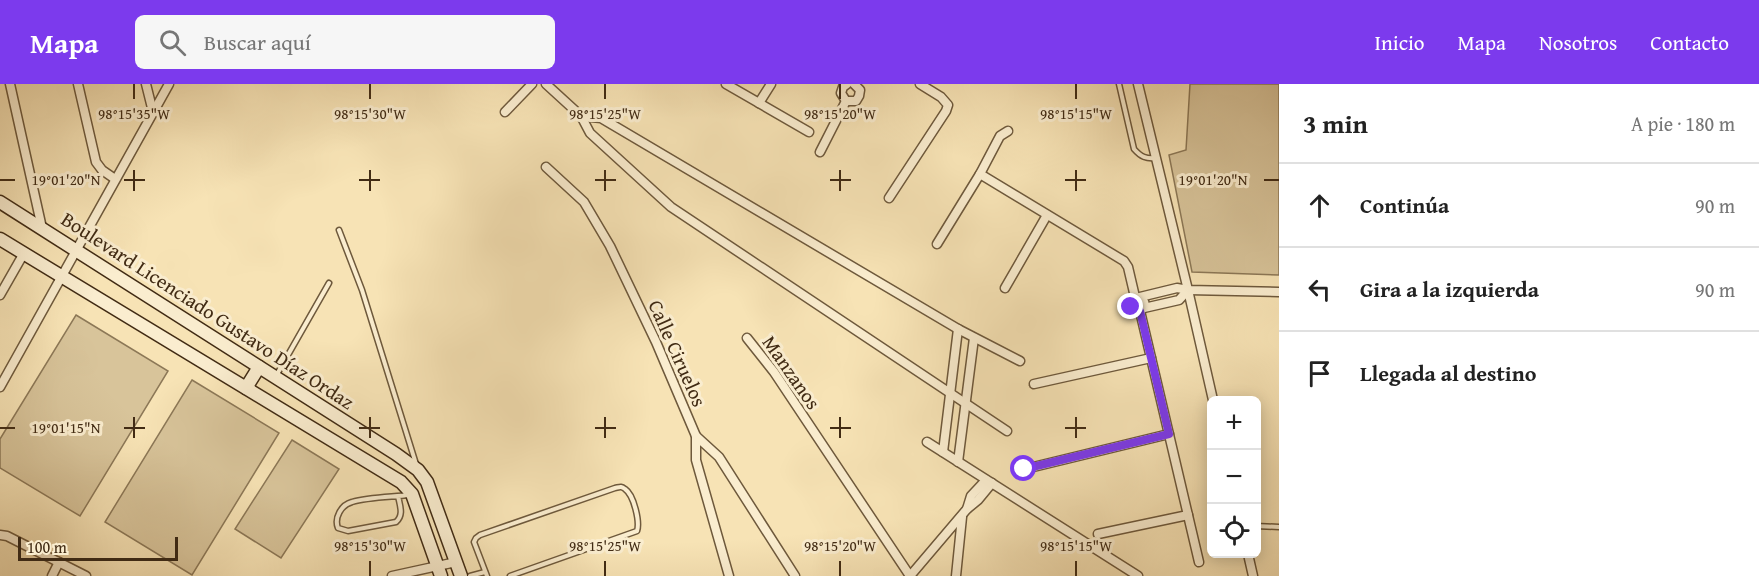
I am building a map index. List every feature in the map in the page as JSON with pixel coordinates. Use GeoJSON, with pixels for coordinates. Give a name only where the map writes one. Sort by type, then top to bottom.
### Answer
{"type":"FeatureCollection","features":[{"type":"Feature","properties":{"kind":"street"},"geometry":{"type":"LineString","coordinates":[[10,84],[42,228]]}},
{"type":"Feature","properties":{"kind":"street"},"geometry":{"type":"LineString","coordinates":[[78,84],[96,162],[102,171],[115,179]]}},
{"type":"Feature","properties":{"kind":"street"},"geometry":{"type":"LineString","coordinates":[[146,84],[153,112]]}},
{"type":"Feature","properties":{"kind":"street"},"geometry":{"type":"LineString","coordinates":[[0,387],[169,84]]}},
{"type":"Feature","properties":{"kind":"street"},"geometry":{"type":"LineString","coordinates":[[505,112],[532,84]]}},
{"type":"Feature","properties":{"kind":"street"},"geometry":{"type":"LineString","coordinates":[[546,84],[581,116],[590,133],[671,207],[1006,430]]}},
{"type":"Feature","properties":{"kind":"street"},"geometry":{"type":"LineString","coordinates":[[726,84],[809,132]]}},
{"type":"Feature","properties":{"kind":"street"},"geometry":{"type":"LineString","coordinates":[[759,104],[771,84]]}},
{"type":"Feature","properties":{"kind":"street"},"geometry":{"type":"LineString","coordinates":[[846,101],[841,93],[847,84]]}},
{"type":"Feature","properties":{"kind":"street"},"geometry":{"type":"LineString","coordinates":[[846,101],[855,101],[859,96],[860,90],[854,84]]}},
{"type":"Feature","properties":{"kind":"street"},"geometry":{"type":"LineString","coordinates":[[889,198],[948,105],[941,96],[920,84]]}},
{"type":"Feature","properties":{"kind":"street"},"geometry":{"type":"LineString","coordinates":[[1138,84],[1212,396]]}},
{"type":"Feature","properties":{"kind":"street"},"geometry":{"type":"LineString","coordinates":[[820,152],[846,101]]}},
{"type":"Feature","properties":{"kind":"street"},"geometry":{"type":"LineString","coordinates":[[581,116],[601,118],[958,329],[1020,361]]}},
{"type":"Feature","properties":{"kind":"street"},"geometry":{"type":"LineString","coordinates":[[937,244],[980,174],[1000,136],[1008,131]]}},
{"type":"Feature","properties":{"kind":"street","name":"Calle Ciruelos"},"geometry":{"type":"LineString","coordinates":[[546,167],[584,202],[610,246],[656,342],[696,436],[696,460],[729,576]]}},
{"type":"Feature","properties":{"kind":"street"},"geometry":{"type":"LineString","coordinates":[[980,174],[1124,261],[1128,267],[1137,297],[1143,300],[1142,309],[1151,358],[1199,562]]}},
{"type":"Feature","properties":{"kind":"street","name":"Boulevard Licenciado Gustavo Díaz Ordaz"},"geometry":{"type":"LineString","coordinates":[[0,202],[418,470],[427,482],[461,576]]}},
{"type":"Feature","properties":{"kind":"street"},"geometry":{"type":"LineString","coordinates":[[1005,288],[1047,215]]}},
{"type":"Feature","properties":{"kind":"street"},"geometry":{"type":"LineString","coordinates":[[0,239],[401,482],[412,494],[440,571]]}},
{"type":"Feature","properties":{"kind":"street"},"geometry":{"type":"LineString","coordinates":[[0,295],[24,253]]}},
{"type":"Feature","properties":{"kind":"street"},"geometry":{"type":"LineString","coordinates":[[1188,290],[1179,300],[1142,309],[1133,310],[1131,307],[1130,303],[1137,297],[1177,288],[1279,292]]}},
{"type":"Feature","properties":{"kind":"street"},"geometry":{"type":"LineString","coordinates":[[943,452],[958,329]]}},
{"type":"Feature","properties":{"kind":"street","name":"Manzanos"},"geometry":{"type":"LineString","coordinates":[[747,338],[774,372],[910,576]]}},
{"type":"Feature","properties":{"kind":"street"},"geometry":{"type":"LineString","coordinates":[[958,462],[974,338]]}},
{"type":"Feature","properties":{"kind":"street"},"geometry":{"type":"LineString","coordinates":[[1034,384],[1151,358]]}},
{"type":"Feature","properties":{"kind":"street"},"geometry":{"type":"LineString","coordinates":[[246,388],[259,367]]}},
{"type":"Feature","properties":{"kind":"street"},"geometry":{"type":"LineString","coordinates":[[1024,469],[1169,434]]}},
{"type":"Feature","properties":{"kind":"street"},"geometry":{"type":"LineString","coordinates":[[696,436],[719,457],[795,576]]}},
{"type":"Feature","properties":{"kind":"street"},"geometry":{"type":"LineString","coordinates":[[927,442],[1138,576]]}},
{"type":"Feature","properties":{"kind":"street"},"geometry":{"type":"LineString","coordinates":[[910,576],[978,500],[989,482]]}},
{"type":"Feature","properties":{"kind":"street"},"geometry":{"type":"LineString","coordinates":[[956,576],[964,513]]}},
{"type":"Feature","properties":{"kind":"street"},"geometry":{"type":"LineString","coordinates":[[1098,534],[1188,515]]}},
{"type":"Feature","properties":{"kind":"street"},"geometry":{"type":"LineString","coordinates":[[0,527],[3,535],[86,576]]}},
{"type":"Feature","properties":{"kind":"street"},"geometry":{"type":"LineString","coordinates":[[1249,558],[1253,576]]}},
{"type":"Feature","properties":{"kind":"street"},"geometry":{"type":"LineString","coordinates":[[52,576],[59,562]]}},
{"type":"Feature","properties":{"kind":"street"},"geometry":{"type":"LineString","coordinates":[[392,576],[440,571],[456,562]]}},
{"type":"Feature","properties":{"kind":"lane"},"geometry":{"type":"LineString","coordinates":[[1119,84],[1134,149],[1147,159],[1156,158]]}},
{"type":"Feature","properties":{"kind":"lane"},"geometry":{"type":"LineString","coordinates":[[339,230],[362,290],[418,470]]}},
{"type":"Feature","properties":{"kind":"lane"},"geometry":{"type":"LineString","coordinates":[[275,377],[330,283]]}},
{"type":"Feature","properties":{"kind":"lane"},"geometry":{"type":"LineString","coordinates":[[470,576],[486,574],[474,542],[480,535],[615,488],[626,489],[639,518],[637,531],[510,576]]}},
{"type":"Feature","properties":{"kind":"lane"},"geometry":{"type":"LineString","coordinates":[[398,496],[401,512],[396,522],[348,531],[338,528],[336,523],[339,512],[350,502],[412,494]]}},
{"type":"Feature","properties":{"kind":"lane"},"geometry":{"type":"LineString","coordinates":[[1261,526],[1279,527]]}},
{"type":"Feature","properties":{"kind":"shaded area"},"geometry":{"type":"Polygon","coordinates":[[[1190,84],[1279,84],[1279,275],[1192,272],[1169,155],[1186,150],[1190,84]]]}},
{"type":"Feature","properties":{"kind":"shaded area"},"geometry":{"type":"Polygon","coordinates":[[[76,315],[168,371],[80,516],[0,468],[0,439],[76,315]]]}},
{"type":"Feature","properties":{"kind":"shaded area"},"geometry":{"type":"Polygon","coordinates":[[[192,380],[279,433],[192,575],[105,522],[192,380]]]}},
{"type":"Feature","properties":{"kind":"shaded area"},"geometry":{"type":"Polygon","coordinates":[[[292,440],[339,469],[281,558],[235,529],[292,440]]]}},
{"type":"Feature","properties":{"kind":"route"},"geometry":{"type":"LineString","coordinates":[[1024,469],[1169,434],[1140,311],[1133,310],[1131,307]]}}]}
